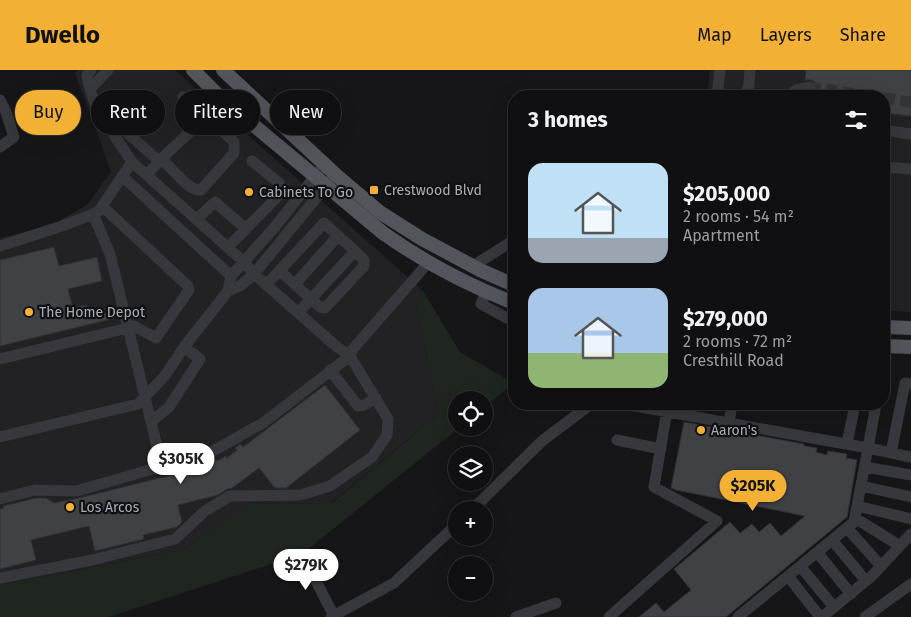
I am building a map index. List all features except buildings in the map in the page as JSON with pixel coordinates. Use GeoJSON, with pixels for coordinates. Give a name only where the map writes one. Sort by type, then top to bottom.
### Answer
{"type":"FeatureCollection","features":[{"type":"Feature","properties":{"kind":"main road"},"geometry":{"type":"LineString","coordinates":[[193,70],[221,98],[383,233],[428,263],[486,292],[508,301]]}},
{"type":"Feature","properties":{"kind":"main road"},"geometry":{"type":"LineString","coordinates":[[223,70],[368,203],[401,227],[508,283]]}},
{"type":"Feature","properties":{"kind":"main road"},"geometry":{"type":"LineString","coordinates":[[486,292],[494,277]]}},
{"type":"Feature","properties":{"kind":"main road"},"geometry":{"type":"LineString","coordinates":[[890,327],[911,328]]}},
{"type":"Feature","properties":{"kind":"main road"},"geometry":{"type":"LineString","coordinates":[[890,344],[911,336]]}},
{"type":"Feature","properties":{"kind":"main road"},"geometry":{"type":"LineString","coordinates":[[890,346],[911,347]]}},
{"type":"Feature","properties":{"kind":"street"},"geometry":{"type":"LineString","coordinates":[[91,70],[87,75],[91,92]]}},
{"type":"Feature","properties":{"kind":"street"},"geometry":{"type":"LineString","coordinates":[[90,89],[108,70]]}},
{"type":"Feature","properties":{"kind":"street"},"geometry":{"type":"LineString","coordinates":[[718,90],[720,70]]}},
{"type":"Feature","properties":{"kind":"street"},"geometry":{"type":"LineString","coordinates":[[747,90],[750,70]]}},
{"type":"Feature","properties":{"kind":"street"},"geometry":{"type":"LineString","coordinates":[[796,90],[810,87]]}},
{"type":"Feature","properties":{"kind":"street"},"geometry":{"type":"LineString","coordinates":[[0,100],[14,137],[0,147]]}},
{"type":"Feature","properties":{"kind":"street"},"geometry":{"type":"LineString","coordinates":[[890,131],[911,134]]}},
{"type":"Feature","properties":{"kind":"street"},"geometry":{"type":"LineString","coordinates":[[0,578],[92,560],[175,539],[205,511],[230,496],[300,495],[330,486],[372,457],[387,434],[388,419],[350,356],[337,347],[266,285],[228,247],[132,162],[114,135]]}},
{"type":"Feature","properties":{"kind":"street"},"geometry":{"type":"LineString","coordinates":[[130,135],[160,160],[169,165],[179,177],[196,190],[201,190],[234,153],[234,142],[226,135]]}},
{"type":"Feature","properties":{"kind":"street"},"geometry":{"type":"LineString","coordinates":[[147,175],[186,135]]}},
{"type":"Feature","properties":{"kind":"street"},"geometry":{"type":"LineString","coordinates":[[228,247],[282,192],[279,183],[252,161]]}},
{"type":"Feature","properties":{"kind":"street"},"geometry":{"type":"LineString","coordinates":[[0,246],[98,210],[132,162]]}},
{"type":"Feature","properties":{"kind":"street"},"geometry":{"type":"LineString","coordinates":[[0,437],[138,404],[164,377],[184,347],[228,291],[231,276],[274,228],[324,164]]}},
{"type":"Feature","properties":{"kind":"street"},"geometry":{"type":"LineString","coordinates":[[890,167],[911,169]]}},
{"type":"Feature","properties":{"kind":"street"},"geometry":{"type":"LineString","coordinates":[[228,291],[240,286],[254,274],[336,175]]}},
{"type":"Feature","properties":{"kind":"street"},"geometry":{"type":"LineString","coordinates":[[122,176],[231,276]]}},
{"type":"Feature","properties":{"kind":"street"},"geometry":{"type":"LineString","coordinates":[[197,219],[215,202],[246,229]]}},
{"type":"Feature","properties":{"kind":"street"},"geometry":{"type":"LineString","coordinates":[[0,359],[134,326],[156,338],[189,290],[188,286],[98,210]]}},
{"type":"Feature","properties":{"kind":"street"},"geometry":{"type":"LineString","coordinates":[[98,210],[146,395],[162,466]]}},
{"type":"Feature","properties":{"kind":"street"},"geometry":{"type":"LineString","coordinates":[[266,285],[280,270],[324,223],[364,260],[364,266],[328,306],[322,308],[280,270]]}},
{"type":"Feature","properties":{"kind":"street"},"geometry":{"type":"LineString","coordinates":[[295,284],[338,236]]}},
{"type":"Feature","properties":{"kind":"street"},"geometry":{"type":"LineString","coordinates":[[473,266],[508,244]]}},
{"type":"Feature","properties":{"kind":"street"},"geometry":{"type":"LineString","coordinates":[[298,313],[355,251]]}},
{"type":"Feature","properties":{"kind":"street"},"geometry":{"type":"LineString","coordinates":[[0,499],[36,490],[77,491],[162,466],[204,456],[227,444],[262,423],[350,356],[352,350],[428,263]]}},
{"type":"Feature","properties":{"kind":"street"},"geometry":{"type":"LineString","coordinates":[[486,292],[481,304],[508,319]]}},
{"type":"Feature","properties":{"kind":"street"},"geometry":{"type":"LineString","coordinates":[[152,420],[169,407],[200,359],[184,347]]}},
{"type":"Feature","properties":{"kind":"street"},"geometry":{"type":"LineString","coordinates":[[330,370],[358,406],[364,405],[376,398]]}},
{"type":"Feature","properties":{"kind":"street"},"geometry":{"type":"LineString","coordinates":[[891,453],[908,384]]}},
{"type":"Feature","properties":{"kind":"street"},"geometry":{"type":"LineString","coordinates":[[481,501],[542,441],[583,410]]}},
{"type":"Feature","properties":{"kind":"street"},"geometry":{"type":"LineString","coordinates":[[609,617],[717,521],[654,487],[668,410]]}},
{"type":"Feature","properties":{"kind":"street"},"geometry":{"type":"LineString","coordinates":[[676,410],[729,423],[911,457]]}},
{"type":"Feature","properties":{"kind":"street"},"geometry":{"type":"LineString","coordinates":[[729,423],[731,410]]}},
{"type":"Feature","properties":{"kind":"street"},"geometry":{"type":"LineString","coordinates":[[847,444],[854,410]]}},
{"type":"Feature","properties":{"kind":"street"},"geometry":{"type":"LineString","coordinates":[[738,617],[854,522],[875,410]]}},
{"type":"Feature","properties":{"kind":"street"},"geometry":{"type":"LineString","coordinates":[[617,440],[661,449]]}},
{"type":"Feature","properties":{"kind":"street"},"geometry":{"type":"LineString","coordinates":[[865,466],[911,475]]}},
{"type":"Feature","properties":{"kind":"street"},"geometry":{"type":"LineString","coordinates":[[861,486],[911,497]]}},
{"type":"Feature","properties":{"kind":"street"},"geometry":{"type":"LineString","coordinates":[[857,506],[911,519]]}},
{"type":"Feature","properties":{"kind":"street"},"geometry":{"type":"LineString","coordinates":[[855,518],[900,546]]}},
{"type":"Feature","properties":{"kind":"street"},"geometry":{"type":"LineString","coordinates":[[847,528],[881,566]]}},
{"type":"Feature","properties":{"kind":"street"},"geometry":{"type":"LineString","coordinates":[[302,554],[333,616],[394,583],[448,532]]}},
{"type":"Feature","properties":{"kind":"street"},"geometry":{"type":"LineString","coordinates":[[788,576],[821,617],[866,581],[911,534]]}},
{"type":"Feature","properties":{"kind":"street"},"geometry":{"type":"LineString","coordinates":[[832,540],[866,581]]}},
{"type":"Feature","properties":{"kind":"street"},"geometry":{"type":"LineString","coordinates":[[817,552],[851,594]]}},
{"type":"Feature","properties":{"kind":"street"},"geometry":{"type":"LineString","coordinates":[[800,566],[834,607]]}},
{"type":"Feature","properties":{"kind":"street"},"geometry":{"type":"LineString","coordinates":[[865,617],[911,584]]}},
{"type":"Feature","properties":{"kind":"street"},"geometry":{"type":"LineString","coordinates":[[516,617],[556,603]]}},
{"type":"Feature","properties":{"kind":"shaded area"},"geometry":{"type":"Polygon","coordinates":[[[78,70],[175,70],[197,90],[175,90],[175,135],[248,135],[423,291],[416,303],[439,414],[331,503],[251,504],[184,550],[0,585],[0,238],[52,225],[88,204],[111,171],[98,135],[165,135],[165,90],[91,90],[91,117],[75,73],[78,70]]]}},
{"type":"Feature","properties":{"kind":"shaded area"},"geometry":{"type":"Polygon","coordinates":[[[710,70],[911,70],[911,312],[890,310],[890,90],[708,90],[710,70]]]}},
{"type":"Feature","properties":{"kind":"shaded area"},"geometry":{"type":"Polygon","coordinates":[[[423,291],[460,352],[508,380],[508,388],[493,400],[493,391],[448,391],[449,436],[302,554],[109,617],[0,617],[0,585],[184,550],[250,504],[332,503],[439,414],[416,303],[423,291]]]}},
{"type":"Feature","properties":{"kind":"tunnel"},"geometry":{"type":"LineString","coordinates":[[810,87],[831,90]]}},
{"type":"Feature","properties":{"kind":"tunnel"},"geometry":{"type":"LineString","coordinates":[[890,99],[911,102]]}},
{"type":"Feature","properties":{"kind":"place","name":"Crestwood Blvd"},"geometry":{"type":"Point","coordinates":[374,190]}},
{"type":"Feature","properties":{"kind":"place","name":"Cabinets To Go"},"geometry":{"type":"Point","coordinates":[249,192]}},
{"type":"Feature","properties":{"kind":"place","name":"The Home Depot"},"geometry":{"type":"Point","coordinates":[29,312]}},
{"type":"Feature","properties":{"kind":"place","name":"Aaron's"},"geometry":{"type":"Point","coordinates":[701,430]}},
{"type":"Feature","properties":{"kind":"place","name":"Los Arcos"},"geometry":{"type":"Point","coordinates":[70,507]}}]}
